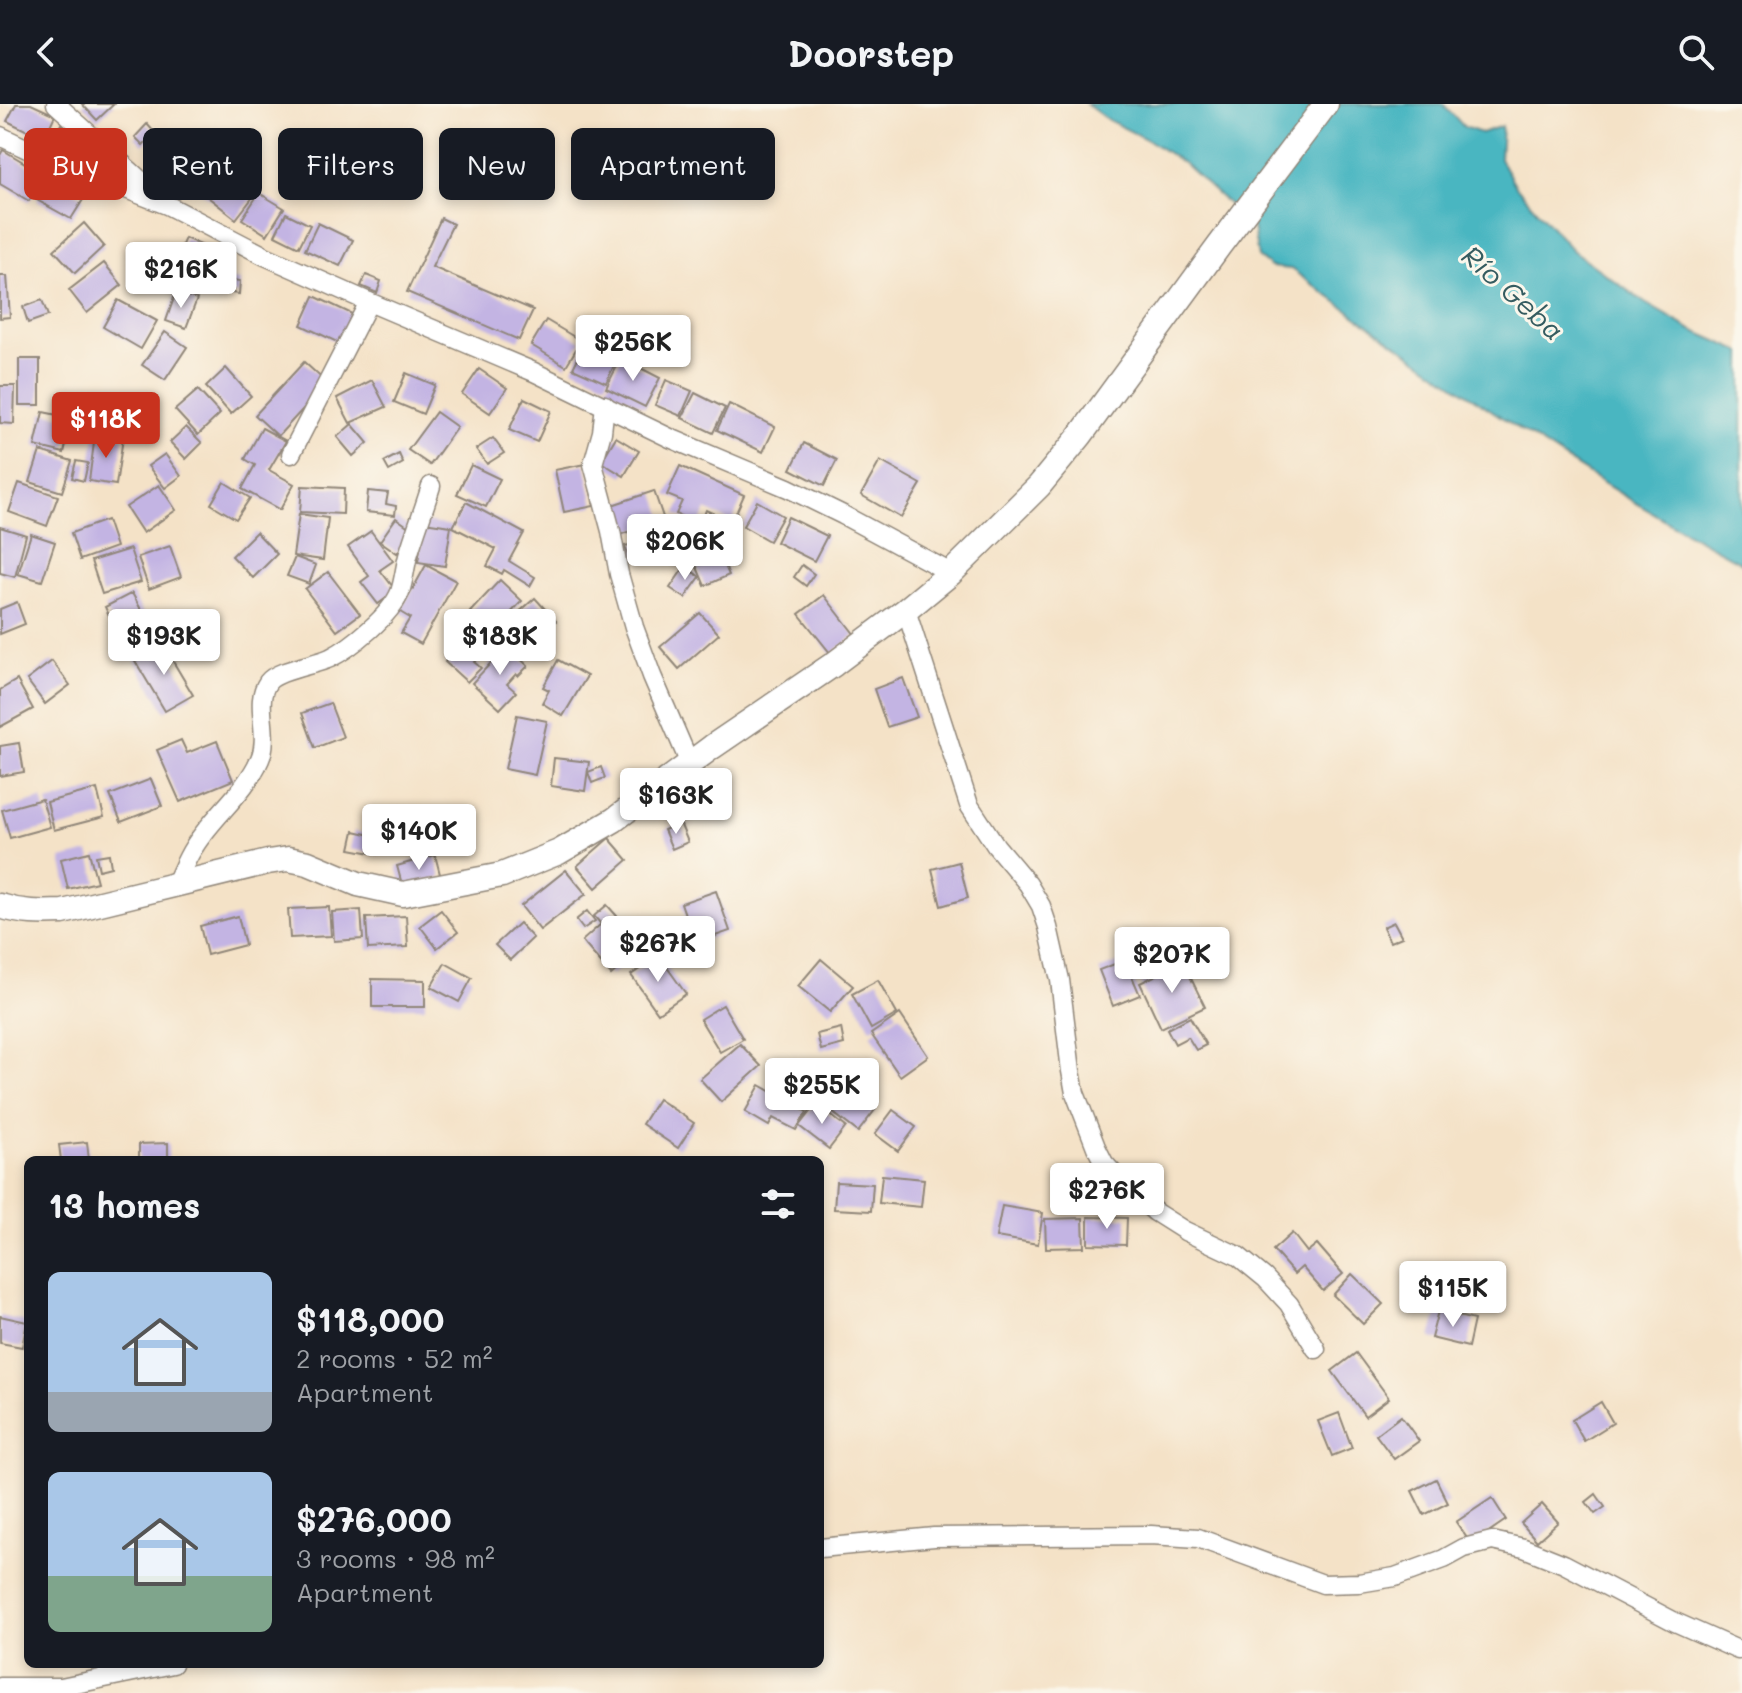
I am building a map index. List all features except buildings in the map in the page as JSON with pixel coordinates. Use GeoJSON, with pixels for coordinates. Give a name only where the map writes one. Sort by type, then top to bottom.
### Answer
{"type":"FeatureCollection","features":[{"type":"Feature","properties":{"kind":"street"},"geometry":{"type":"LineString","coordinates":[[56,104],[167,205]]}},
{"type":"Feature","properties":{"kind":"street"},"geometry":{"type":"LineString","coordinates":[[0,906],[19,912],[63,912],[288,859],[308,863],[358,884],[403,894],[502,875],[588,836],[906,610],[951,573],[1039,486],[1080,436],[1326,104]]}},
{"type":"Feature","properties":{"kind":"street"},"geometry":{"type":"LineString","coordinates":[[0,136],[42,156],[167,205],[265,256],[534,372],[670,438],[788,488],[951,573]]}},
{"type":"Feature","properties":{"kind":"street"},"geometry":{"type":"LineString","coordinates":[[291,454],[369,302]]}},
{"type":"Feature","properties":{"kind":"street"},"geometry":{"type":"LineString","coordinates":[[605,405],[602,432],[593,464],[619,574],[652,676],[690,764]]}},
{"type":"Feature","properties":{"kind":"street"},"geometry":{"type":"LineString","coordinates":[[175,885],[194,847],[251,776],[260,758],[265,732],[262,691],[270,679],[330,658],[366,633],[400,593],[407,557],[431,486]]}},
{"type":"Feature","properties":{"kind":"street"},"geometry":{"type":"LineString","coordinates":[[906,610],[969,805],[1041,906],[1060,980],[1075,1093],[1104,1163],[1155,1212],[1185,1231],[1238,1256],[1265,1278],[1289,1304],[1316,1349]]}},
{"type":"Feature","properties":{"kind":"street"},"geometry":{"type":"LineString","coordinates":[[824,1548],[934,1537],[1151,1535],[1198,1538],[1323,1584],[1359,1583],[1395,1577],[1464,1548],[1492,1541],[1524,1548],[1564,1564],[1663,1616],[1738,1650]]}},
{"type":"Feature","properties":{"kind":"street"},"geometry":{"type":"LineString","coordinates":[[0,1687],[61,1687],[154,1668]]}},
{"type":"Feature","properties":{"kind":"water","name":"Río Geba"},"geometry":{"type":"Polygon","coordinates":[[[1086,104],[1443,104],[1464,127],[1481,133],[1502,126],[1500,159],[1517,188],[1572,250],[1645,303],[1692,330],[1742,352],[1742,563],[1568,461],[1291,269],[1271,267],[1258,257],[1253,227],[1186,165],[1086,104]]]}}]}
